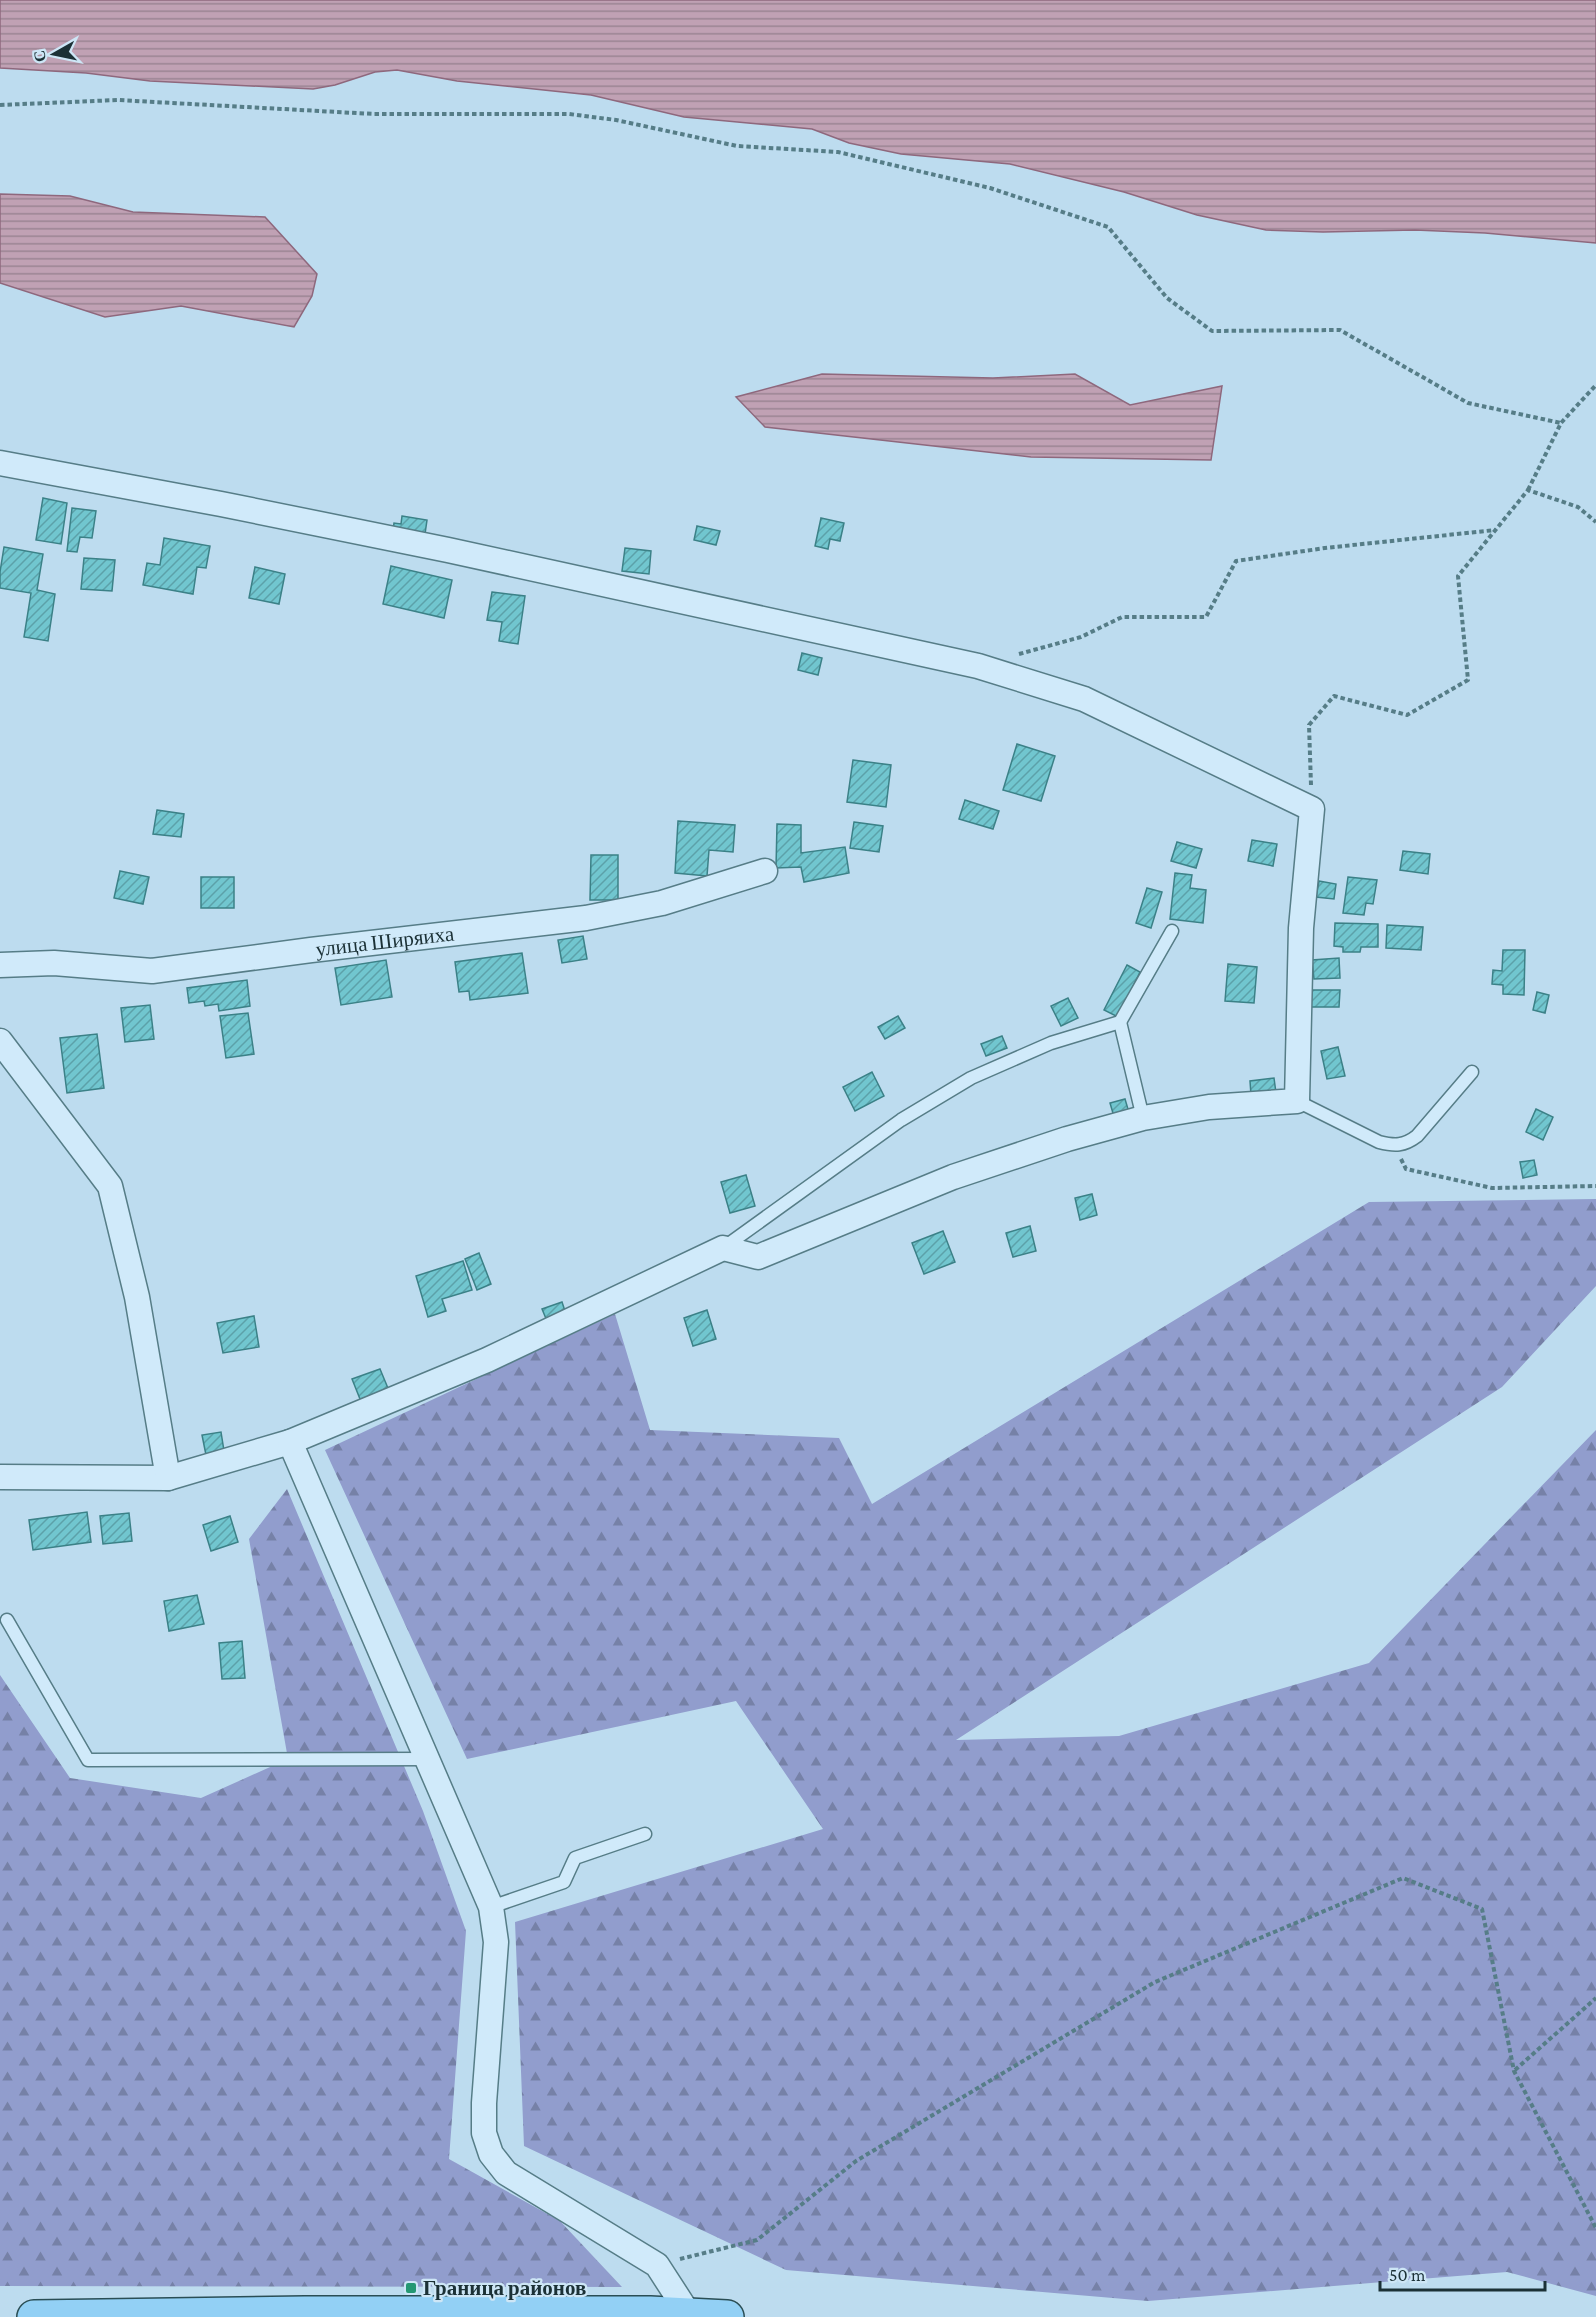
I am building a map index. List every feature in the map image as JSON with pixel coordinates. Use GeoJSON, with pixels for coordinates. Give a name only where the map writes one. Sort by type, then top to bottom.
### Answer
{"type":"FeatureCollection","features":[{"type":"Feature","properties":{"kind":"main road"},"geometry":{"type":"LineString","coordinates":[[34,2317],[305,2313],[627,2313],[727,2317]]}},
{"type":"Feature","properties":{"kind":"street"},"geometry":{"type":"LineString","coordinates":[[0,464],[221,504],[448,550],[978,666],[1084,699],[1312,809],[1301,928],[1297,1101],[1209,1107],[1143,1118],[1067,1139],[953,1177],[758,1257],[723,1248],[488,1360],[290,1442],[168,1478],[0,1477]]}},
{"type":"Feature","properties":{"kind":"street","name":"улица Ширяиха"},"geometry":{"type":"LineString","coordinates":[[0,965],[54,963],[152,971],[586,918],[662,903],[765,871]]}},
{"type":"Feature","properties":{"kind":"street"},"geometry":{"type":"LineString","coordinates":[[0,1041],[110,1186],[137,1297],[168,1478]]}},
{"type":"Feature","properties":{"kind":"street"},"geometry":{"type":"LineString","coordinates":[[290,1442],[491,1907],[496,1942],[483,2103],[484,2133],[491,2154],[506,2173],[657,2265],[690,2316]]}},
{"type":"Feature","properties":{"kind":"lane"},"geometry":{"type":"LineString","coordinates":[[1143,1118],[1120,1022],[1172,931]]}},
{"type":"Feature","properties":{"kind":"lane"},"geometry":{"type":"LineString","coordinates":[[723,1248],[901,1120],[971,1078],[1051,1043],[1120,1022]]}},
{"type":"Feature","properties":{"kind":"lane"},"geometry":{"type":"LineString","coordinates":[[1297,1101],[1379,1142],[1393,1145],[1407,1143],[1417,1136],[1472,1072]]}},
{"type":"Feature","properties":{"kind":"lane"},"geometry":{"type":"LineString","coordinates":[[7,1620],[88,1760],[427,1759]]}},
{"type":"Feature","properties":{"kind":"lane"},"geometry":{"type":"LineString","coordinates":[[491,1907],[564,1882],[575,1858],[645,1834]]}},
{"type":"Feature","properties":{"kind":"path"},"geometry":{"type":"LineString","coordinates":[[0,105],[118,100],[374,114],[569,114],[616,120],[737,146],[838,152],[990,188],[1108,227],[1167,298],[1212,332],[1340,330],[1468,402],[1561,423]]}},
{"type":"Feature","properties":{"kind":"path"},"geometry":{"type":"LineString","coordinates":[[1312,809],[1309,725],[1334,696],[1407,715],[1468,680],[1458,576],[1528,490],[1561,423],[1596,385]]}},
{"type":"Feature","properties":{"kind":"path"},"geometry":{"type":"LineString","coordinates":[[1528,490],[1578,507],[1596,522]]}},
{"type":"Feature","properties":{"kind":"path"},"geometry":{"type":"LineString","coordinates":[[978,666],[1081,637],[1122,617],[1206,617],[1236,561],[1325,548],[1495,530]]}},
{"type":"Feature","properties":{"kind":"path"},"geometry":{"type":"LineString","coordinates":[[1393,1145],[1406,1168],[1492,1188],[1596,1186]]}},
{"type":"Feature","properties":{"kind":"path"},"geometry":{"type":"LineString","coordinates":[[657,2265],[757,2240],[856,2161],[1155,1982],[1403,1878],[1482,1909],[1514,2071],[1596,2228]]}},
{"type":"Feature","properties":{"kind":"path"},"geometry":{"type":"LineString","coordinates":[[1514,2071],[1596,1998]]}},
{"type":"Feature","properties":{"kind":"green space"},"geometry":{"type":"Polygon","coordinates":[[[1596,1199],[1596,1286],[1502,1387],[956,1740],[1119,1736],[1369,1663],[1596,1430],[1596,2296],[1507,2272],[1148,2301],[786,2270],[524,2146],[515,1922],[823,1829],[736,1701],[467,1759],[325,1450],[615,1314],[650,1430],[839,1438],[872,1504],[1369,1202],[1596,1199]]]}},
{"type":"Feature","properties":{"kind":"green space"},"geometry":{"type":"Polygon","coordinates":[[[287,1489],[423,1811],[466,1931],[449,2159],[560,2221],[622,2287],[0,2286],[0,1675],[70,1778],[201,1798],[288,1759],[249,1539],[287,1489]]]}},
{"type":"Feature","properties":{"kind":"shaded area"},"geometry":{"type":"Polygon","coordinates":[[[0,0],[1596,0],[1596,243],[1485,233],[1415,230],[1323,232],[1266,230],[1197,215],[1124,192],[1010,164],[901,154],[849,143],[812,129],[684,117],[591,95],[457,81],[397,70],[375,72],[335,85],[313,89],[150,81],[86,73],[0,68],[0,0]]]}},
{"type":"Feature","properties":{"kind":"shaded area"},"geometry":{"type":"Polygon","coordinates":[[[0,194],[70,196],[133,212],[265,217],[317,274],[312,296],[294,327],[181,306],[105,317],[0,283],[0,194]]]}},
{"type":"Feature","properties":{"kind":"shaded area"},"geometry":{"type":"Polygon","coordinates":[[[822,374],[993,378],[1075,374],[1130,405],[1222,386],[1211,460],[1031,457],[765,427],[736,397],[822,374]]]}},
{"type":"Feature","properties":{"kind":"building"},"geometry":{"type":"Polygon","coordinates":[[[43,498],[67,503],[61,544],[36,540],[43,498]]]}},
{"type":"Feature","properties":{"kind":"building"},"geometry":{"type":"Polygon","coordinates":[[[72,508],[96,511],[92,538],[80,537],[77,552],[67,551],[72,508]]]}},
{"type":"Feature","properties":{"kind":"building"},"geometry":{"type":"Polygon","coordinates":[[[402,516],[427,520],[424,541],[392,536],[394,523],[401,524],[402,516]]]}},
{"type":"Feature","properties":{"kind":"building"},"geometry":{"type":"Polygon","coordinates":[[[821,518],[844,523],[840,541],[830,539],[828,549],[815,546],[821,518]]]}},
{"type":"Feature","properties":{"kind":"building"},"geometry":{"type":"Polygon","coordinates":[[[697,526],[720,531],[716,545],[694,540],[697,526]]]}},
{"type":"Feature","properties":{"kind":"building"},"geometry":{"type":"Polygon","coordinates":[[[164,538],[210,546],[206,568],[197,567],[193,594],[143,585],[147,563],[160,565],[164,538]]]}},
{"type":"Feature","properties":{"kind":"building"},"geometry":{"type":"Polygon","coordinates":[[[4,547],[43,554],[37,590],[55,594],[48,641],[24,637],[31,593],[0,588],[4,547]]]}},
{"type":"Feature","properties":{"kind":"building"},"geometry":{"type":"Polygon","coordinates":[[[625,548],[651,551],[649,574],[622,571],[625,548]]]}},
{"type":"Feature","properties":{"kind":"building"},"geometry":{"type":"Polygon","coordinates":[[[84,558],[115,560],[112,591],[81,589],[84,558]]]}},
{"type":"Feature","properties":{"kind":"building"},"geometry":{"type":"Polygon","coordinates":[[[391,566],[452,580],[444,618],[383,604],[391,566]]]}},
{"type":"Feature","properties":{"kind":"building"},"geometry":{"type":"Polygon","coordinates":[[[255,567],[285,574],[279,604],[249,598],[255,567]]]}},
{"type":"Feature","properties":{"kind":"building"},"geometry":{"type":"Polygon","coordinates":[[[492,592],[525,596],[518,644],[499,641],[502,622],[487,620],[492,592]]]}},
{"type":"Feature","properties":{"kind":"building"},"geometry":{"type":"Polygon","coordinates":[[[802,653],[822,658],[818,675],[798,670],[802,653]]]}},
{"type":"Feature","properties":{"kind":"building"},"geometry":{"type":"Polygon","coordinates":[[[1017,744],[1055,756],[1041,801],[1003,790],[1017,744]]]}},
{"type":"Feature","properties":{"kind":"building"},"geometry":{"type":"Polygon","coordinates":[[[853,760],[891,765],[886,807],[847,802],[853,760]]]}},
{"type":"Feature","properties":{"kind":"building"},"geometry":{"type":"Polygon","coordinates":[[[965,800],[999,811],[993,829],[959,819],[965,800]]]}},
{"type":"Feature","properties":{"kind":"building"},"geometry":{"type":"Polygon","coordinates":[[[157,810],[184,814],[181,837],[153,834],[157,810]]]}},
{"type":"Feature","properties":{"kind":"building"},"geometry":{"type":"Polygon","coordinates":[[[678,821],[735,825],[733,852],[709,850],[707,876],[675,873],[678,821]]]}},
{"type":"Feature","properties":{"kind":"building"},"geometry":{"type":"Polygon","coordinates":[[[854,822],[883,826],[879,852],[850,848],[854,822]]]}},
{"type":"Feature","properties":{"kind":"building"},"geometry":{"type":"Polygon","coordinates":[[[777,824],[801,825],[801,853],[845,847],[849,873],[804,882],[801,867],[776,868],[777,824]]]}},
{"type":"Feature","properties":{"kind":"building"},"geometry":{"type":"Polygon","coordinates":[[[1252,840],[1277,844],[1273,866],[1248,861],[1252,840]]]}},
{"type":"Feature","properties":{"kind":"building"},"geometry":{"type":"Polygon","coordinates":[[[1177,842],[1202,849],[1196,868],[1171,861],[1177,842]]]}},
{"type":"Feature","properties":{"kind":"building"},"geometry":{"type":"Polygon","coordinates":[[[1403,851],[1430,854],[1428,874],[1400,870],[1403,851]]]}},
{"type":"Feature","properties":{"kind":"building"},"geometry":{"type":"Polygon","coordinates":[[[591,855],[618,855],[618,900],[590,900],[591,855]]]}},
{"type":"Feature","properties":{"kind":"building"},"geometry":{"type":"Polygon","coordinates":[[[120,871],[149,877],[143,904],[114,898],[120,871]]]}},
{"type":"Feature","properties":{"kind":"building"},"geometry":{"type":"Polygon","coordinates":[[[1175,873],[1192,875],[1190,888],[1206,890],[1203,923],[1170,919],[1175,873]]]}},
{"type":"Feature","properties":{"kind":"building"},"geometry":{"type":"Polygon","coordinates":[[[201,877],[234,877],[234,908],[201,908],[201,877]]]}},
{"type":"Feature","properties":{"kind":"building"},"geometry":{"type":"Polygon","coordinates":[[[1348,877],[1377,880],[1373,904],[1366,903],[1364,915],[1343,913],[1348,877]]]}},
{"type":"Feature","properties":{"kind":"building"},"geometry":{"type":"Polygon","coordinates":[[[1319,881],[1336,884],[1334,899],[1316,897],[1319,881]]]}},
{"type":"Feature","properties":{"kind":"building"},"geometry":{"type":"Polygon","coordinates":[[[1147,888],[1162,892],[1151,928],[1136,923],[1147,888]]]}},
{"type":"Feature","properties":{"kind":"building"},"geometry":{"type":"Polygon","coordinates":[[[1335,923],[1378,924],[1378,947],[1361,947],[1360,952],[1343,952],[1343,947],[1334,946],[1335,923]]]}},
{"type":"Feature","properties":{"kind":"building"},"geometry":{"type":"Polygon","coordinates":[[[1387,925],[1423,927],[1421,950],[1386,948],[1387,925]]]}},
{"type":"Feature","properties":{"kind":"building"},"geometry":{"type":"Polygon","coordinates":[[[583,936],[587,959],[562,963],[558,940],[583,936]]]}},
{"type":"Feature","properties":{"kind":"building"},"geometry":{"type":"Polygon","coordinates":[[[1503,950],[1525,950],[1524,995],[1503,994],[1503,985],[1492,984],[1493,970],[1502,971],[1503,950]]]}},
{"type":"Feature","properties":{"kind":"building"},"geometry":{"type":"Polygon","coordinates":[[[522,953],[528,993],[470,1000],[469,991],[459,992],[455,962],[522,953]]]}},
{"type":"Feature","properties":{"kind":"building"},"geometry":{"type":"Polygon","coordinates":[[[1339,958],[1340,978],[1314,979],[1312,960],[1339,958]]]}},
{"type":"Feature","properties":{"kind":"building"},"geometry":{"type":"Polygon","coordinates":[[[386,960],[392,997],[341,1005],[335,968],[386,960]]]}},
{"type":"Feature","properties":{"kind":"building"},"geometry":{"type":"Polygon","coordinates":[[[1228,964],[1257,967],[1254,1003],[1225,1001],[1228,964]]]}},
{"type":"Feature","properties":{"kind":"building"},"geometry":{"type":"Polygon","coordinates":[[[1127,965],[1140,972],[1118,1017],[1104,1010],[1127,965]]]}},
{"type":"Feature","properties":{"kind":"building"},"geometry":{"type":"Polygon","coordinates":[[[247,980],[250,1006],[219,1011],[218,1004],[205,1006],[204,1001],[189,1003],[187,988],[247,980]]]}},
{"type":"Feature","properties":{"kind":"building"},"geometry":{"type":"Polygon","coordinates":[[[1311,990],[1340,990],[1339,1007],[1311,1007],[1311,990]]]}},
{"type":"Feature","properties":{"kind":"building"},"geometry":{"type":"Polygon","coordinates":[[[1537,992],[1549,995],[1545,1013],[1533,1010],[1537,992]]]}},
{"type":"Feature","properties":{"kind":"building"},"geometry":{"type":"Polygon","coordinates":[[[1068,998],[1078,1018],[1061,1026],[1051,1006],[1068,998]]]}},
{"type":"Feature","properties":{"kind":"building"},"geometry":{"type":"Polygon","coordinates":[[[150,1005],[154,1039],[125,1042],[121,1008],[150,1005]]]}},
{"type":"Feature","properties":{"kind":"building"},"geometry":{"type":"Polygon","coordinates":[[[248,1013],[254,1054],[226,1058],[220,1016],[248,1013]]]}},
{"type":"Feature","properties":{"kind":"building"},"geometry":{"type":"Polygon","coordinates":[[[898,1016],[905,1028],[885,1039],[878,1027],[898,1016]]]}},
{"type":"Feature","properties":{"kind":"building"},"geometry":{"type":"Polygon","coordinates":[[[97,1034],[104,1088],[67,1093],[60,1038],[97,1034]]]}},
{"type":"Feature","properties":{"kind":"building"},"geometry":{"type":"Polygon","coordinates":[[[1002,1036],[1007,1048],[986,1056],[981,1044],[1002,1036]]]}},
{"type":"Feature","properties":{"kind":"building"},"geometry":{"type":"Polygon","coordinates":[[[1338,1047],[1345,1076],[1327,1079],[1321,1051],[1338,1047]]]}},
{"type":"Feature","properties":{"kind":"building"},"geometry":{"type":"Polygon","coordinates":[[[872,1072],[884,1096],[855,1111],[843,1087],[872,1072]]]}},
{"type":"Feature","properties":{"kind":"building"},"geometry":{"type":"Polygon","coordinates":[[[1274,1078],[1276,1093],[1251,1095],[1250,1081],[1274,1078]]]}},
{"type":"Feature","properties":{"kind":"building"},"geometry":{"type":"Polygon","coordinates":[[[1125,1099],[1130,1116],[1115,1120],[1110,1103],[1125,1099]]]}},
{"type":"Feature","properties":{"kind":"building"},"geometry":{"type":"Polygon","coordinates":[[[1536,1109],[1553,1117],[1543,1140],[1526,1132],[1536,1109]]]}},
{"type":"Feature","properties":{"kind":"building"},"geometry":{"type":"Polygon","coordinates":[[[1534,1160],[1537,1175],[1523,1178],[1520,1162],[1534,1160]]]}},
{"type":"Feature","properties":{"kind":"building"},"geometry":{"type":"Polygon","coordinates":[[[746,1175],[755,1206],[730,1213],[721,1182],[746,1175]]]}},
{"type":"Feature","properties":{"kind":"building"},"geometry":{"type":"Polygon","coordinates":[[[1092,1194],[1097,1215],[1080,1220],[1075,1198],[1092,1194]]]}},
{"type":"Feature","properties":{"kind":"building"},"geometry":{"type":"Polygon","coordinates":[[[1030,1226],[1036,1251],[1013,1257],[1006,1233],[1030,1226]]]}},
{"type":"Feature","properties":{"kind":"building"},"geometry":{"type":"Polygon","coordinates":[[[943,1231],[955,1262],[924,1274],[912,1243],[943,1231]]]}},
{"type":"Feature","properties":{"kind":"building"},"geometry":{"type":"Polygon","coordinates":[[[479,1253],[491,1284],[477,1290],[465,1259],[479,1253]]]}},
{"type":"Feature","properties":{"kind":"building"},"geometry":{"type":"Polygon","coordinates":[[[463,1261],[472,1290],[442,1299],[446,1311],[428,1317],[416,1276],[463,1261]]]}},
{"type":"Feature","properties":{"kind":"building"},"geometry":{"type":"Polygon","coordinates":[[[562,1302],[566,1314],[547,1321],[542,1309],[562,1302]]]}},
{"type":"Feature","properties":{"kind":"building"},"geometry":{"type":"Polygon","coordinates":[[[707,1310],[716,1339],[693,1346],[684,1318],[707,1310]]]}},
{"type":"Feature","properties":{"kind":"building"},"geometry":{"type":"Polygon","coordinates":[[[254,1316],[259,1347],[223,1353],[217,1323],[254,1316]]]}},
{"type":"Feature","properties":{"kind":"building"},"geometry":{"type":"Polygon","coordinates":[[[380,1369],[390,1393],[362,1404],[352,1379],[380,1369]]]}},
{"type":"Feature","properties":{"kind":"building"},"geometry":{"type":"Polygon","coordinates":[[[221,1432],[224,1451],[206,1455],[202,1435],[221,1432]]]}},
{"type":"Feature","properties":{"kind":"building"},"geometry":{"type":"Polygon","coordinates":[[[87,1512],[91,1542],[33,1550],[29,1520],[87,1512]]]}},
{"type":"Feature","properties":{"kind":"building"},"geometry":{"type":"Polygon","coordinates":[[[129,1513],[132,1541],[103,1544],[100,1516],[129,1513]]]}},
{"type":"Feature","properties":{"kind":"building"},"geometry":{"type":"Polygon","coordinates":[[[230,1516],[238,1542],[211,1551],[203,1525],[230,1516]]]}},
{"type":"Feature","properties":{"kind":"building"},"geometry":{"type":"Polygon","coordinates":[[[197,1595],[204,1624],[169,1631],[164,1601],[197,1595]]]}},
{"type":"Feature","properties":{"kind":"building"},"geometry":{"type":"Polygon","coordinates":[[[242,1641],[245,1678],[222,1679],[219,1643],[242,1641]]]}},
{"type":"Feature","properties":{"kind":"place","name":"Граница районов"},"geometry":{"type":"Point","coordinates":[411,2288]}}]}
